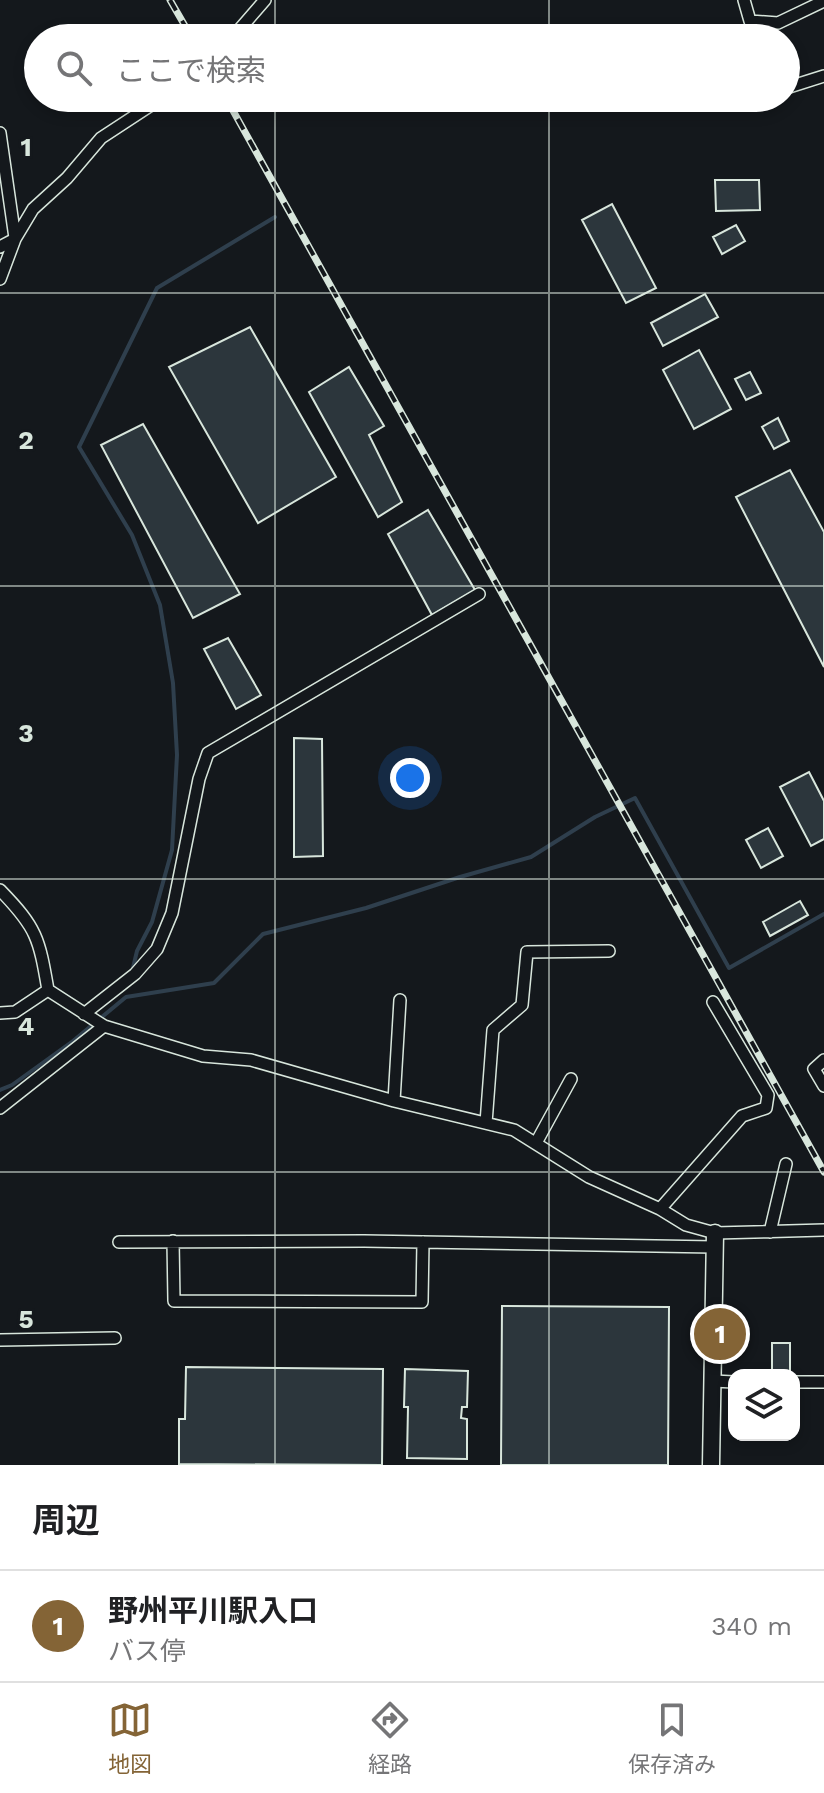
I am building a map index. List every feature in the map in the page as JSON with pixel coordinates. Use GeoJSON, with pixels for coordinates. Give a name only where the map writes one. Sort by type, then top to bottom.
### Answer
{"type":"FeatureCollection","features":[{"type":"Feature","properties":{"kind":"street"},"geometry":{"type":"LineString","coordinates":[[244,24],[265,0]]}},
{"type":"Feature","properties":{"kind":"street"},"geometry":{"type":"LineString","coordinates":[[744,0],[750,21],[778,23],[824,1]]}},
{"type":"Feature","properties":{"kind":"street"},"geometry":{"type":"LineString","coordinates":[[800,84],[824,76]]}},
{"type":"Feature","properties":{"kind":"street"},"geometry":{"type":"LineString","coordinates":[[0,279],[15,239],[33,209],[67,178],[101,138],[141,112]]}},
{"type":"Feature","properties":{"kind":"street"},"geometry":{"type":"LineString","coordinates":[[0,133],[15,239]]}},
{"type":"Feature","properties":{"kind":"street"},"geometry":{"type":"LineString","coordinates":[[0,247],[15,239]]}},
{"type":"Feature","properties":{"kind":"street"},"geometry":{"type":"LineString","coordinates":[[84,1014],[135,974],[157,949],[172,913],[199,779],[208,753],[479,594]]}},
{"type":"Feature","properties":{"kind":"street"},"geometry":{"type":"LineString","coordinates":[[0,890],[34,930],[48,990],[104,1026],[203,1056],[251,1060],[394,1101],[514,1130],[589,1177],[660,1209],[715,1240]]}},
{"type":"Feature","properties":{"kind":"street"},"geometry":{"type":"LineString","coordinates":[[486,1123],[493,1030],[522,1005],[527,952],[609,951]]}},
{"type":"Feature","properties":{"kind":"street"},"geometry":{"type":"LineString","coordinates":[[0,1013],[15,1012],[48,990]]}},
{"type":"Feature","properties":{"kind":"street"},"geometry":{"type":"LineString","coordinates":[[394,1101],[400,1000]]}},
{"type":"Feature","properties":{"kind":"street"},"geometry":{"type":"LineString","coordinates":[[660,1209],[742,1116],[766,1108],[768,1095],[713,1002]]}},
{"type":"Feature","properties":{"kind":"street"},"geometry":{"type":"LineString","coordinates":[[0,1108],[104,1026]]}},
{"type":"Feature","properties":{"kind":"street"},"geometry":{"type":"LineString","coordinates":[[824,1060],[814,1069],[824,1086]]}},
{"type":"Feature","properties":{"kind":"street"},"geometry":{"type":"LineString","coordinates":[[536,1143],[571,1079]]}},
{"type":"Feature","properties":{"kind":"street"},"geometry":{"type":"LineString","coordinates":[[770,1232],[786,1164]]}},
{"type":"Feature","properties":{"kind":"street"},"geometry":{"type":"LineString","coordinates":[[119,1242],[715,1240],[770,1232],[824,1230]]}},
{"type":"Feature","properties":{"kind":"street"},"geometry":{"type":"LineString","coordinates":[[711,1465],[715,1240]]}},
{"type":"Feature","properties":{"kind":"street"},"geometry":{"type":"LineString","coordinates":[[173,1241],[174,1301],[406,1302],[422,1302],[423,1242]]}},
{"type":"Feature","properties":{"kind":"street"},"geometry":{"type":"LineString","coordinates":[[0,1340],[115,1338]]}},
{"type":"Feature","properties":{"kind":"street"},"geometry":{"type":"LineString","coordinates":[[713,1381],[728,1382]]}},
{"type":"Feature","properties":{"kind":"street"},"geometry":{"type":"LineString","coordinates":[[800,1382],[824,1382]]}},
{"type":"Feature","properties":{"kind":"building"},"geometry":{"type":"Polygon","coordinates":[[[715,180],[759,180],[760,210],[716,211],[715,180]]]}},
{"type":"Feature","properties":{"kind":"building"},"geometry":{"type":"Polygon","coordinates":[[[612,204],[656,288],[626,303],[582,220],[612,204]]]}},
{"type":"Feature","properties":{"kind":"building"},"geometry":{"type":"Polygon","coordinates":[[[736,225],[745,241],[722,254],[713,237],[736,225]]]}},
{"type":"Feature","properties":{"kind":"building"},"geometry":{"type":"Polygon","coordinates":[[[705,294],[718,317],[663,346],[651,323],[705,294]]]}},
{"type":"Feature","properties":{"kind":"building"},"geometry":{"type":"Polygon","coordinates":[[[250,327],[336,477],[258,523],[169,367],[250,327]]]}},
{"type":"Feature","properties":{"kind":"building"},"geometry":{"type":"Polygon","coordinates":[[[699,350],[731,409],[694,429],[663,370],[699,350]]]}},
{"type":"Feature","properties":{"kind":"building"},"geometry":{"type":"Polygon","coordinates":[[[349,367],[384,426],[369,435],[402,502],[378,517],[309,392],[349,367]]]}},
{"type":"Feature","properties":{"kind":"building"},"geometry":{"type":"Polygon","coordinates":[[[750,372],[761,393],[746,400],[735,379],[750,372]]]}},
{"type":"Feature","properties":{"kind":"building"},"geometry":{"type":"Polygon","coordinates":[[[778,418],[789,441],[774,449],[762,427],[778,418]]]}},
{"type":"Feature","properties":{"kind":"building"},"geometry":{"type":"Polygon","coordinates":[[[143,424],[240,594],[193,618],[101,445],[143,424]]]}},
{"type":"Feature","properties":{"kind":"building"},"geometry":{"type":"Polygon","coordinates":[[[790,470],[824,532],[824,667],[736,497],[790,470]]]}},
{"type":"Feature","properties":{"kind":"building"},"geometry":{"type":"Polygon","coordinates":[[[428,510],[475,590],[432,615],[388,534],[428,510]]]}},
{"type":"Feature","properties":{"kind":"building"},"geometry":{"type":"Polygon","coordinates":[[[228,638],[261,695],[236,709],[204,649],[228,638]]]}},
{"type":"Feature","properties":{"kind":"building"},"geometry":{"type":"Polygon","coordinates":[[[294,738],[322,739],[323,856],[294,857],[294,738]]]}},
{"type":"Feature","properties":{"kind":"building"},"geometry":{"type":"Polygon","coordinates":[[[809,772],[824,801],[824,839],[811,846],[780,787],[809,772]]]}},
{"type":"Feature","properties":{"kind":"building"},"geometry":{"type":"Polygon","coordinates":[[[768,828],[783,856],[761,868],[746,840],[768,828]]]}},
{"type":"Feature","properties":{"kind":"building"},"geometry":{"type":"Polygon","coordinates":[[[800,901],[808,915],[770,936],[763,922],[800,901]]]}},
{"type":"Feature","properties":{"kind":"building"},"geometry":{"type":"Polygon","coordinates":[[[502,1306],[669,1307],[668,1465],[501,1465],[502,1306]]]}},
{"type":"Feature","properties":{"kind":"building"},"geometry":{"type":"Polygon","coordinates":[[[772,1343],[790,1343],[790,1369],[772,1369],[772,1343]]]}},
{"type":"Feature","properties":{"kind":"building"},"geometry":{"type":"Polygon","coordinates":[[[186,1367],[383,1369],[382,1465],[179,1464],[179,1419],[185,1419],[186,1367]]]}},
{"type":"Feature","properties":{"kind":"building"},"geometry":{"type":"Polygon","coordinates":[[[405,1369],[468,1371],[467,1407],[462,1407],[461,1418],[467,1419],[467,1459],[407,1458],[405,1369]]]}},
{"type":"Feature","properties":{"kind":"waterway"},"geometry":{"type":"LineString","coordinates":[[132,972],[137,951],[152,922],[172,850],[177,755],[173,683],[160,605],[132,535],[79,447],[157,288],[275,217]]}},
{"type":"Feature","properties":{"kind":"waterway"},"geometry":{"type":"LineString","coordinates":[[0,1090],[12,1085],[73,1041],[126,997],[214,983],[263,934],[366,908],[531,857],[595,817],[635,798],[729,968],[824,914]]}},
{"type":"Feature","properties":{"kind":"railway"},"geometry":{"type":"LineString","coordinates":[[170,0],[184,24]]}},
{"type":"Feature","properties":{"kind":"railway"},"geometry":{"type":"LineString","coordinates":[[234,112],[824,1172]]}},
{"type":"Feature","properties":{"kind":"place","name":"野州平川駅入口"},"geometry":{"type":"Point","coordinates":[720,1334]}}]}
